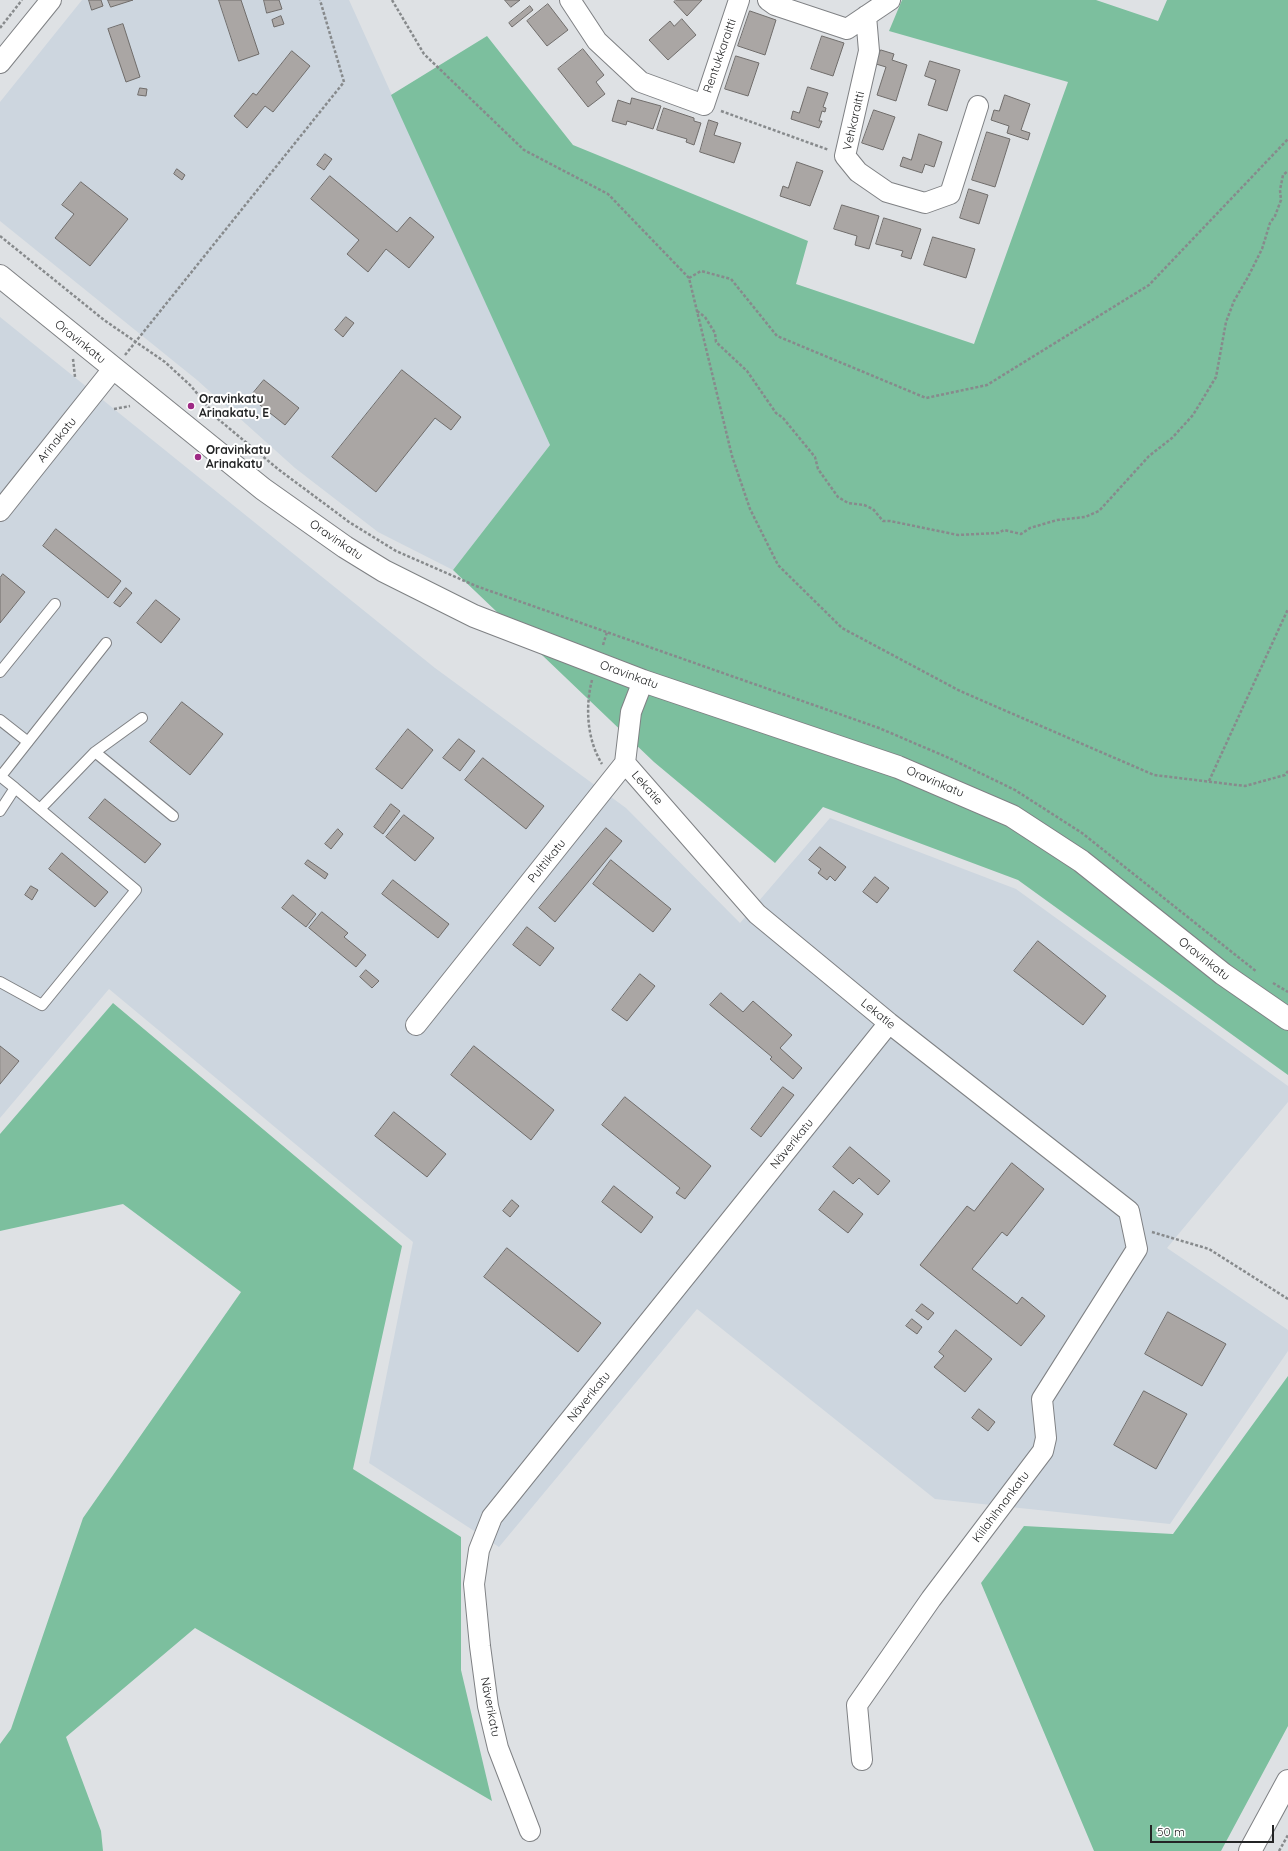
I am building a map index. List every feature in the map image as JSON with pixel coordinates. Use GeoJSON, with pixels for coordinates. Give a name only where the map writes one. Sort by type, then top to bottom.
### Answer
{"type":"FeatureCollection","features":[{"type":"Feature","properties":{"kind":"street"},"geometry":{"type":"LineString","coordinates":[[0,63],[51,0]]}},
{"type":"Feature","properties":{"kind":"street","name":"Rentukkaraitti"},"geometry":{"type":"LineString","coordinates":[[570,0],[596,41],[641,82],[704,105],[739,0]]}},
{"type":"Feature","properties":{"kind":"street"},"geometry":{"type":"LineString","coordinates":[[768,0],[775,5],[847,29],[890,0]]}},
{"type":"Feature","properties":{"kind":"street","name":"Vehkaraitti"},"geometry":{"type":"LineString","coordinates":[[866,16],[869,51],[846,156],[858,172],[887,192],[925,203],[950,194],[978,106]]}},
{"type":"Feature","properties":{"kind":"street","name":"Oravinkatu"},"geometry":{"type":"LineString","coordinates":[[0,276],[263,489],[345,547],[384,572],[474,616],[643,681],[898,767],[1012,816],[1081,861],[1223,974],[1288,1019]]}},
{"type":"Feature","properties":{"kind":"street","name":"Arinakatu"},"geometry":{"type":"LineString","coordinates":[[0,511],[113,369]]}},
{"type":"Feature","properties":{"kind":"street"},"geometry":{"type":"LineString","coordinates":[[619,770],[631,712],[643,681]]}},
{"type":"Feature","properties":{"kind":"street","name":"Lekatie"},"geometry":{"type":"LineString","coordinates":[[619,770],[757,914],[889,1023],[1129,1211],[1135,1240]]}},
{"type":"Feature","properties":{"kind":"street","name":"Pulttikatu"},"geometry":{"type":"LineString","coordinates":[[416,1025],[619,770]]}},
{"type":"Feature","properties":{"kind":"street","name":"Näverikatu"},"geometry":{"type":"LineString","coordinates":[[530,1831],[498,1748],[488,1706],[480,1646],[474,1584],[479,1550],[492,1517],[889,1023]]}},
{"type":"Feature","properties":{"kind":"street","name":"Kiilahihnankatu"},"geometry":{"type":"LineString","coordinates":[[862,1760],[857,1705],[931,1599],[1043,1451],[1046,1438],[1042,1399],[1135,1240]]}},
{"type":"Feature","properties":{"kind":"street"},"geometry":{"type":"LineString","coordinates":[[1250,1851],[1288,1782]]}},
{"type":"Feature","properties":{"kind":"lane"},"geometry":{"type":"LineString","coordinates":[[0,672],[55,604]]}},
{"type":"Feature","properties":{"kind":"lane"},"geometry":{"type":"LineString","coordinates":[[0,982],[42,1005],[136,890],[0,776],[106,643]]}},
{"type":"Feature","properties":{"kind":"lane"},"geometry":{"type":"LineString","coordinates":[[40,809],[95,752],[142,718]]}},
{"type":"Feature","properties":{"kind":"lane"},"geometry":{"type":"LineString","coordinates":[[0,720],[28,742]]}},
{"type":"Feature","properties":{"kind":"lane"},"geometry":{"type":"LineString","coordinates":[[95,752],[173,816]]}},
{"type":"Feature","properties":{"kind":"lane"},"geometry":{"type":"LineString","coordinates":[[0,811],[15,788]]}},
{"type":"Feature","properties":{"kind":"path"},"geometry":{"type":"LineString","coordinates":[[0,28],[22,0]]}},
{"type":"Feature","properties":{"kind":"path"},"geometry":{"type":"LineString","coordinates":[[113,369],[344,82],[320,0]]}},
{"type":"Feature","properties":{"kind":"path"},"geometry":{"type":"LineString","coordinates":[[392,0],[424,54],[524,150],[608,194],[689,278],[732,456],[750,509],[778,565],[842,628],[960,691],[1154,775],[1245,786],[1284,775],[1288,771]]}},
{"type":"Feature","properties":{"kind":"path"},"geometry":{"type":"LineString","coordinates":[[704,105],[846,156]]}},
{"type":"Feature","properties":{"kind":"path"},"geometry":{"type":"LineString","coordinates":[[689,278],[701,271],[731,279],[777,336],[926,398],[987,386],[1150,285],[1288,139]]}},
{"type":"Feature","properties":{"kind":"path"},"geometry":{"type":"LineString","coordinates":[[697,311],[706,317],[715,334],[716,342],[747,371],[776,413],[783,418],[815,457],[818,469],[838,497],[848,503],[864,505],[873,509],[882,521],[890,520],[909,526],[958,535],[998,533],[1004,530],[1021,534],[1030,528],[1057,520],[1085,518],[1098,511],[1149,456],[1172,438],[1194,415],[1216,377],[1226,322],[1231,308],[1262,248],[1270,223],[1275,216],[1281,200],[1280,190],[1283,175],[1288,171]]}},
{"type":"Feature","properties":{"kind":"path"},"geometry":{"type":"LineString","coordinates":[[0,236],[135,343],[165,362],[191,386],[218,418],[278,469],[349,522],[396,551],[476,586],[879,728],[949,758],[1016,790],[1082,833],[1260,975]]}},
{"type":"Feature","properties":{"kind":"path"},"geometry":{"type":"LineString","coordinates":[[72,359],[75,377]]}},
{"type":"Feature","properties":{"kind":"path"},"geometry":{"type":"LineString","coordinates":[[114,409],[130,406]]}},
{"type":"Feature","properties":{"kind":"path"},"geometry":{"type":"LineString","coordinates":[[1209,782],[1288,609]]}},
{"type":"Feature","properties":{"kind":"path"},"geometry":{"type":"LineString","coordinates":[[607,632],[596,663],[588,702],[592,742],[604,768],[619,770]]}},
{"type":"Feature","properties":{"kind":"path"},"geometry":{"type":"LineString","coordinates":[[1266,980],[1288,992]]}},
{"type":"Feature","properties":{"kind":"path"},"geometry":{"type":"LineString","coordinates":[[1135,1240],[1157,1232],[1209,1249],[1288,1299]]}},
{"type":"Feature","properties":{"kind":"path"},"geometry":{"type":"LineString","coordinates":[[1279,1851],[1288,1834]]}},
{"type":"Feature","properties":{"kind":"shaded area"},"geometry":{"type":"Polygon","coordinates":[[[82,0],[349,0],[550,445],[453,570],[378,532],[295,468],[197,380],[0,221],[0,102],[82,0]]]}},
{"type":"Feature","properties":{"kind":"shaded area"},"geometry":{"type":"Polygon","coordinates":[[[0,317],[435,668],[626,808],[740,923],[830,818],[1016,889],[1288,1086],[1288,1102],[1167,1248],[1288,1330],[1288,1351],[1170,1524],[935,1499],[697,1309],[499,1547],[369,1463],[413,1242],[109,989],[0,1118],[0,317]]]}},
{"type":"Feature","properties":{"kind":"green space"},"geometry":{"type":"Polygon","coordinates":[[[902,0],[1096,0],[1158,21],[1167,0],[1288,0],[1288,1075],[1018,880],[823,807],[775,863],[654,762],[453,570],[550,445],[391,95],[487,36],[573,145],[808,241],[796,284],[974,344],[1068,82],[889,31],[902,0]]]}},
{"type":"Feature","properties":{"kind":"green space"},"geometry":{"type":"Polygon","coordinates":[[[113,1003],[402,1246],[353,1469],[461,1537],[461,1670],[492,1801],[195,1628],[66,1737],[101,1831],[103,1851],[0,1851],[0,1744],[11,1729],[83,1518],[241,1292],[123,1204],[0,1231],[0,1134],[113,1003]]]}},
{"type":"Feature","properties":{"kind":"green space"},"geometry":{"type":"Polygon","coordinates":[[[1288,1376],[1288,1726],[1221,1851],[1094,1851],[981,1583],[1024,1526],[1173,1534],[1288,1376]]]}},
{"type":"Feature","properties":{"kind":"building"},"geometry":{"type":"Polygon","coordinates":[[[89,0],[101,0],[103,6],[92,10],[89,0]]]}},
{"type":"Feature","properties":{"kind":"building"},"geometry":{"type":"Polygon","coordinates":[[[108,0],[133,0],[111,7],[108,0]]]}},
{"type":"Feature","properties":{"kind":"building"},"geometry":{"type":"Polygon","coordinates":[[[219,0],[241,0],[259,54],[239,61],[219,0]]]}},
{"type":"Feature","properties":{"kind":"building"},"geometry":{"type":"Polygon","coordinates":[[[264,0],[279,0],[282,9],[267,13],[264,0]]]}},
{"type":"Feature","properties":{"kind":"building"},"geometry":{"type":"Polygon","coordinates":[[[505,0],[520,0],[511,7],[505,0]]]}},
{"type":"Feature","properties":{"kind":"building"},"geometry":{"type":"Polygon","coordinates":[[[676,0],[702,0],[687,16],[674,2],[676,0]]]}},
{"type":"Feature","properties":{"kind":"building"},"geometry":{"type":"Polygon","coordinates":[[[548,4],[568,30],[547,46],[527,21],[548,4]]]}},
{"type":"Feature","properties":{"kind":"building"},"geometry":{"type":"Polygon","coordinates":[[[530,6],[533,10],[512,27],[509,23],[530,6]]]}},
{"type":"Feature","properties":{"kind":"building"},"geometry":{"type":"Polygon","coordinates":[[[750,11],[776,20],[765,55],[738,46],[750,11]]]}},
{"type":"Feature","properties":{"kind":"building"},"geometry":{"type":"Polygon","coordinates":[[[281,16],[284,24],[274,27],[272,20],[281,16]]]}},
{"type":"Feature","properties":{"kind":"building"},"geometry":{"type":"Polygon","coordinates":[[[682,19],[696,35],[668,60],[649,40],[670,21],[674,26],[682,19]]]}},
{"type":"Feature","properties":{"kind":"building"},"geometry":{"type":"Polygon","coordinates":[[[123,24],[140,77],[126,82],[108,29],[123,24]]]}},
{"type":"Feature","properties":{"kind":"building"},"geometry":{"type":"Polygon","coordinates":[[[822,36],[844,43],[833,76],[811,69],[822,36]]]}},
{"type":"Feature","properties":{"kind":"building"},"geometry":{"type":"Polygon","coordinates":[[[583,49],[604,75],[596,82],[605,94],[588,107],[558,69],[583,49]]]}},
{"type":"Feature","properties":{"kind":"building"},"geometry":{"type":"Polygon","coordinates":[[[881,50],[894,54],[892,60],[907,65],[896,101],[877,95],[886,67],[876,64],[881,50]]]}},
{"type":"Feature","properties":{"kind":"building"},"geometry":{"type":"Polygon","coordinates":[[[292,51],[310,66],[273,112],[265,106],[247,128],[234,116],[253,93],[256,95],[292,51]]]}},
{"type":"Feature","properties":{"kind":"building"},"geometry":{"type":"Polygon","coordinates":[[[736,56],[759,63],[748,96],[725,89],[736,56]]]}},
{"type":"Feature","properties":{"kind":"building"},"geometry":{"type":"Polygon","coordinates":[[[930,61],[960,70],[947,111],[928,105],[936,80],[925,76],[930,61]]]}},
{"type":"Feature","properties":{"kind":"building"},"geometry":{"type":"Polygon","coordinates":[[[808,87],[828,93],[823,107],[826,108],[825,112],[822,111],[819,121],[822,121],[819,128],[791,119],[793,111],[799,113],[808,87]]]}},
{"type":"Feature","properties":{"kind":"building"},"geometry":{"type":"Polygon","coordinates":[[[140,88],[147,89],[146,96],[138,95],[140,88]]]}},
{"type":"Feature","properties":{"kind":"building"},"geometry":{"type":"Polygon","coordinates":[[[1005,95],[1030,104],[1021,130],[1030,133],[1028,140],[1007,133],[1009,126],[991,120],[994,110],[999,111],[1005,95]]]}},
{"type":"Feature","properties":{"kind":"building"},"geometry":{"type":"Polygon","coordinates":[[[632,98],[661,106],[653,129],[627,121],[626,125],[612,121],[618,100],[630,104],[632,98]]]}},
{"type":"Feature","properties":{"kind":"building"},"geometry":{"type":"Polygon","coordinates":[[[664,108],[694,118],[694,121],[701,123],[694,145],[686,142],[687,139],[657,130],[664,108]]]}},
{"type":"Feature","properties":{"kind":"building"},"geometry":{"type":"Polygon","coordinates":[[[874,110],[895,117],[883,150],[862,143],[874,110]]]}},
{"type":"Feature","properties":{"kind":"building"},"geometry":{"type":"Polygon","coordinates":[[[709,120],[718,123],[714,135],[741,143],[734,163],[700,152],[709,120]]]}},
{"type":"Feature","properties":{"kind":"building"},"geometry":{"type":"Polygon","coordinates":[[[987,132],[1010,139],[995,187],[972,180],[987,132]]]}},
{"type":"Feature","properties":{"kind":"building"},"geometry":{"type":"Polygon","coordinates":[[[919,134],[942,142],[934,167],[925,164],[922,173],[900,166],[903,157],[911,160],[919,134]]]}},
{"type":"Feature","properties":{"kind":"building"},"geometry":{"type":"Polygon","coordinates":[[[325,154],[332,159],[324,170],[317,165],[325,154]]]}},
{"type":"Feature","properties":{"kind":"building"},"geometry":{"type":"Polygon","coordinates":[[[797,162],[823,171],[810,206],[780,196],[783,186],[788,188],[797,162]]]}},
{"type":"Feature","properties":{"kind":"building"},"geometry":{"type":"Polygon","coordinates":[[[177,169],[185,175],[182,180],[174,174],[177,169]]]}},
{"type":"Feature","properties":{"kind":"building"},"geometry":{"type":"Polygon","coordinates":[[[330,176],[397,232],[410,217],[434,237],[409,268],[386,249],[368,272],[347,254],[359,240],[311,199],[330,176]]]}},
{"type":"Feature","properties":{"kind":"building"},"geometry":{"type":"Polygon","coordinates":[[[81,182],[128,219],[90,266],[55,238],[74,214],[62,205],[81,182]]]}},
{"type":"Feature","properties":{"kind":"building"},"geometry":{"type":"Polygon","coordinates":[[[969,189],[988,195],[979,224],[960,218],[969,189]]]}},
{"type":"Feature","properties":{"kind":"building"},"geometry":{"type":"Polygon","coordinates":[[[842,205],[879,216],[869,249],[855,245],[857,236],[834,229],[842,205]]]}},
{"type":"Feature","properties":{"kind":"building"},"geometry":{"type":"Polygon","coordinates":[[[884,218],[921,229],[911,259],[901,256],[903,251],[876,244],[884,218]]]}},
{"type":"Feature","properties":{"kind":"building"},"geometry":{"type":"Polygon","coordinates":[[[933,237],[975,249],[966,278],[924,265],[933,237]]]}},
{"type":"Feature","properties":{"kind":"building"},"geometry":{"type":"Polygon","coordinates":[[[346,317],[354,323],[343,337],[335,330],[346,317]]]}},
{"type":"Feature","properties":{"kind":"building"},"geometry":{"type":"Polygon","coordinates":[[[402,370],[461,417],[451,430],[435,418],[376,492],[332,457],[402,370]]]}},
{"type":"Feature","properties":{"kind":"building"},"geometry":{"type":"Polygon","coordinates":[[[264,380],[299,408],[285,425],[250,397],[264,380]]]}},
{"type":"Feature","properties":{"kind":"building"},"geometry":{"type":"Polygon","coordinates":[[[56,529],[121,581],[108,598],[43,546],[56,529]]]}},
{"type":"Feature","properties":{"kind":"building"},"geometry":{"type":"Polygon","coordinates":[[[3,574],[25,592],[0,623],[0,578],[3,574]]]}},
{"type":"Feature","properties":{"kind":"building"},"geometry":{"type":"Polygon","coordinates":[[[126,588],[132,593],[120,607],[114,603],[126,588]]]}},
{"type":"Feature","properties":{"kind":"building"},"geometry":{"type":"Polygon","coordinates":[[[156,600],[180,619],[161,643],[137,623],[156,600]]]}},
{"type":"Feature","properties":{"kind":"building"},"geometry":{"type":"Polygon","coordinates":[[[182,702],[223,734],[190,775],[150,742],[182,702]]]}},
{"type":"Feature","properties":{"kind":"building"},"geometry":{"type":"Polygon","coordinates":[[[408,729],[433,750],[402,789],[376,769],[408,729]]]}},
{"type":"Feature","properties":{"kind":"building"},"geometry":{"type":"Polygon","coordinates":[[[459,739],[475,751],[460,771],[443,758],[459,739]]]}},
{"type":"Feature","properties":{"kind":"building"},"geometry":{"type":"Polygon","coordinates":[[[483,758],[544,806],[526,829],[465,780],[483,758]]]}},
{"type":"Feature","properties":{"kind":"building"},"geometry":{"type":"Polygon","coordinates":[[[105,799],[161,844],[145,863],[89,818],[105,799]]]}},
{"type":"Feature","properties":{"kind":"building"},"geometry":{"type":"Polygon","coordinates":[[[391,804],[400,811],[383,834],[374,827],[391,804]]]}},
{"type":"Feature","properties":{"kind":"building"},"geometry":{"type":"Polygon","coordinates":[[[404,815],[434,838],[415,861],[386,837],[404,815]]]}},
{"type":"Feature","properties":{"kind":"building"},"geometry":{"type":"Polygon","coordinates":[[[606,828],[622,841],[555,922],[539,908],[606,828]]]}},
{"type":"Feature","properties":{"kind":"building"},"geometry":{"type":"Polygon","coordinates":[[[338,829],[343,834],[331,849],[325,844],[338,829]]]}},
{"type":"Feature","properties":{"kind":"building"},"geometry":{"type":"Polygon","coordinates":[[[820,847],[846,867],[835,881],[830,876],[827,880],[818,873],[821,869],[809,860],[820,847]]]}},
{"type":"Feature","properties":{"kind":"building"},"geometry":{"type":"Polygon","coordinates":[[[62,853],[108,892],[95,907],[49,869],[62,853]]]}},
{"type":"Feature","properties":{"kind":"building"},"geometry":{"type":"Polygon","coordinates":[[[308,860],[328,874],[325,879],[305,864],[308,860]]]}},
{"type":"Feature","properties":{"kind":"building"},"geometry":{"type":"Polygon","coordinates":[[[611,860],[671,909],[653,932],[593,884],[611,860]]]}},
{"type":"Feature","properties":{"kind":"building"},"geometry":{"type":"Polygon","coordinates":[[[875,877],[889,888],[877,903],[863,892],[875,877]]]}},
{"type":"Feature","properties":{"kind":"building"},"geometry":{"type":"Polygon","coordinates":[[[393,880],[449,924],[438,938],[382,894],[393,880]]]}},
{"type":"Feature","properties":{"kind":"building"},"geometry":{"type":"Polygon","coordinates":[[[31,886],[38,890],[32,900],[25,895],[31,886]]]}},
{"type":"Feature","properties":{"kind":"building"},"geometry":{"type":"Polygon","coordinates":[[[293,895],[316,914],[306,927],[282,908],[293,895]]]}},
{"type":"Feature","properties":{"kind":"building"},"geometry":{"type":"Polygon","coordinates":[[[322,912],[348,933],[344,937],[366,955],[356,967],[309,928],[322,912]]]}},
{"type":"Feature","properties":{"kind":"building"},"geometry":{"type":"Polygon","coordinates":[[[527,927],[554,948],[540,966],[513,945],[527,927]]]}},
{"type":"Feature","properties":{"kind":"building"},"geometry":{"type":"Polygon","coordinates":[[[1038,941],[1106,996],[1083,1025],[1014,971],[1038,941]]]}},
{"type":"Feature","properties":{"kind":"building"},"geometry":{"type":"Polygon","coordinates":[[[366,970],[379,981],[372,988],[360,977],[366,970]]]}},
{"type":"Feature","properties":{"kind":"building"},"geometry":{"type":"Polygon","coordinates":[[[640,974],[655,986],[627,1021],[612,1010],[640,974]]]}},
{"type":"Feature","properties":{"kind":"building"},"geometry":{"type":"Polygon","coordinates":[[[721,993],[743,1012],[753,1001],[792,1035],[780,1048],[802,1068],[793,1079],[770,1059],[772,1057],[710,1005],[721,993]]]}},
{"type":"Feature","properties":{"kind":"building"},"geometry":{"type":"Polygon","coordinates":[[[0,1046],[19,1061],[0,1084],[0,1046]]]}},
{"type":"Feature","properties":{"kind":"building"},"geometry":{"type":"Polygon","coordinates":[[[474,1046],[554,1110],[531,1140],[451,1075],[474,1046]]]}},
{"type":"Feature","properties":{"kind":"building"},"geometry":{"type":"Polygon","coordinates":[[[783,1087],[794,1095],[761,1137],[751,1129],[783,1087]]]}},
{"type":"Feature","properties":{"kind":"building"},"geometry":{"type":"Polygon","coordinates":[[[625,1097],[711,1166],[685,1199],[676,1193],[680,1188],[602,1125],[625,1097]]]}},
{"type":"Feature","properties":{"kind":"building"},"geometry":{"type":"Polygon","coordinates":[[[394,1112],[446,1154],[427,1177],[375,1136],[394,1112]]]}},
{"type":"Feature","properties":{"kind":"building"},"geometry":{"type":"Polygon","coordinates":[[[850,1147],[890,1181],[878,1195],[859,1178],[853,1184],[833,1167],[850,1147]]]}},
{"type":"Feature","properties":{"kind":"building"},"geometry":{"type":"Polygon","coordinates":[[[1012,1163],[1044,1189],[1007,1236],[1002,1232],[972,1269],[1017,1304],[1022,1297],[1045,1316],[1021,1346],[920,1265],[967,1206],[974,1211],[1012,1163]]]}},
{"type":"Feature","properties":{"kind":"building"},"geometry":{"type":"Polygon","coordinates":[[[614,1186],[653,1217],[641,1233],[602,1202],[614,1186]]]}},
{"type":"Feature","properties":{"kind":"building"},"geometry":{"type":"Polygon","coordinates":[[[834,1191],[863,1214],[848,1233],[819,1210],[834,1191]]]}},
{"type":"Feature","properties":{"kind":"building"},"geometry":{"type":"Polygon","coordinates":[[[512,1200],[519,1206],[510,1217],[503,1211],[512,1200]]]}},
{"type":"Feature","properties":{"kind":"building"},"geometry":{"type":"Polygon","coordinates":[[[507,1248],[601,1323],[578,1352],[484,1277],[507,1248]]]}},
{"type":"Feature","properties":{"kind":"building"},"geometry":{"type":"Polygon","coordinates":[[[922,1304],[934,1313],[928,1320],[916,1311],[922,1304]]]}},
{"type":"Feature","properties":{"kind":"building"},"geometry":{"type":"Polygon","coordinates":[[[1168,1312],[1226,1344],[1202,1386],[1145,1354],[1168,1312]]]}},
{"type":"Feature","properties":{"kind":"building"},"geometry":{"type":"Polygon","coordinates":[[[912,1319],[922,1327],[917,1334],[906,1326],[912,1319]]]}},
{"type":"Feature","properties":{"kind":"building"},"geometry":{"type":"Polygon","coordinates":[[[956,1330],[992,1359],[965,1392],[934,1367],[944,1356],[939,1352],[956,1330]]]}},
{"type":"Feature","properties":{"kind":"building"},"geometry":{"type":"Polygon","coordinates":[[[1144,1391],[1187,1414],[1156,1469],[1114,1445],[1144,1391]]]}},
{"type":"Feature","properties":{"kind":"building"},"geometry":{"type":"Polygon","coordinates":[[[979,1409],[995,1422],[988,1431],[972,1418],[979,1409]]]}},
{"type":"Feature","properties":{"kind":"place","name":"Oravinkatu Arinakatu, E"},"geometry":{"type":"Point","coordinates":[191,406]}},
{"type":"Feature","properties":{"kind":"place","name":"Oravinkatu Arinakatu"},"geometry":{"type":"Point","coordinates":[198,457]}}]}
